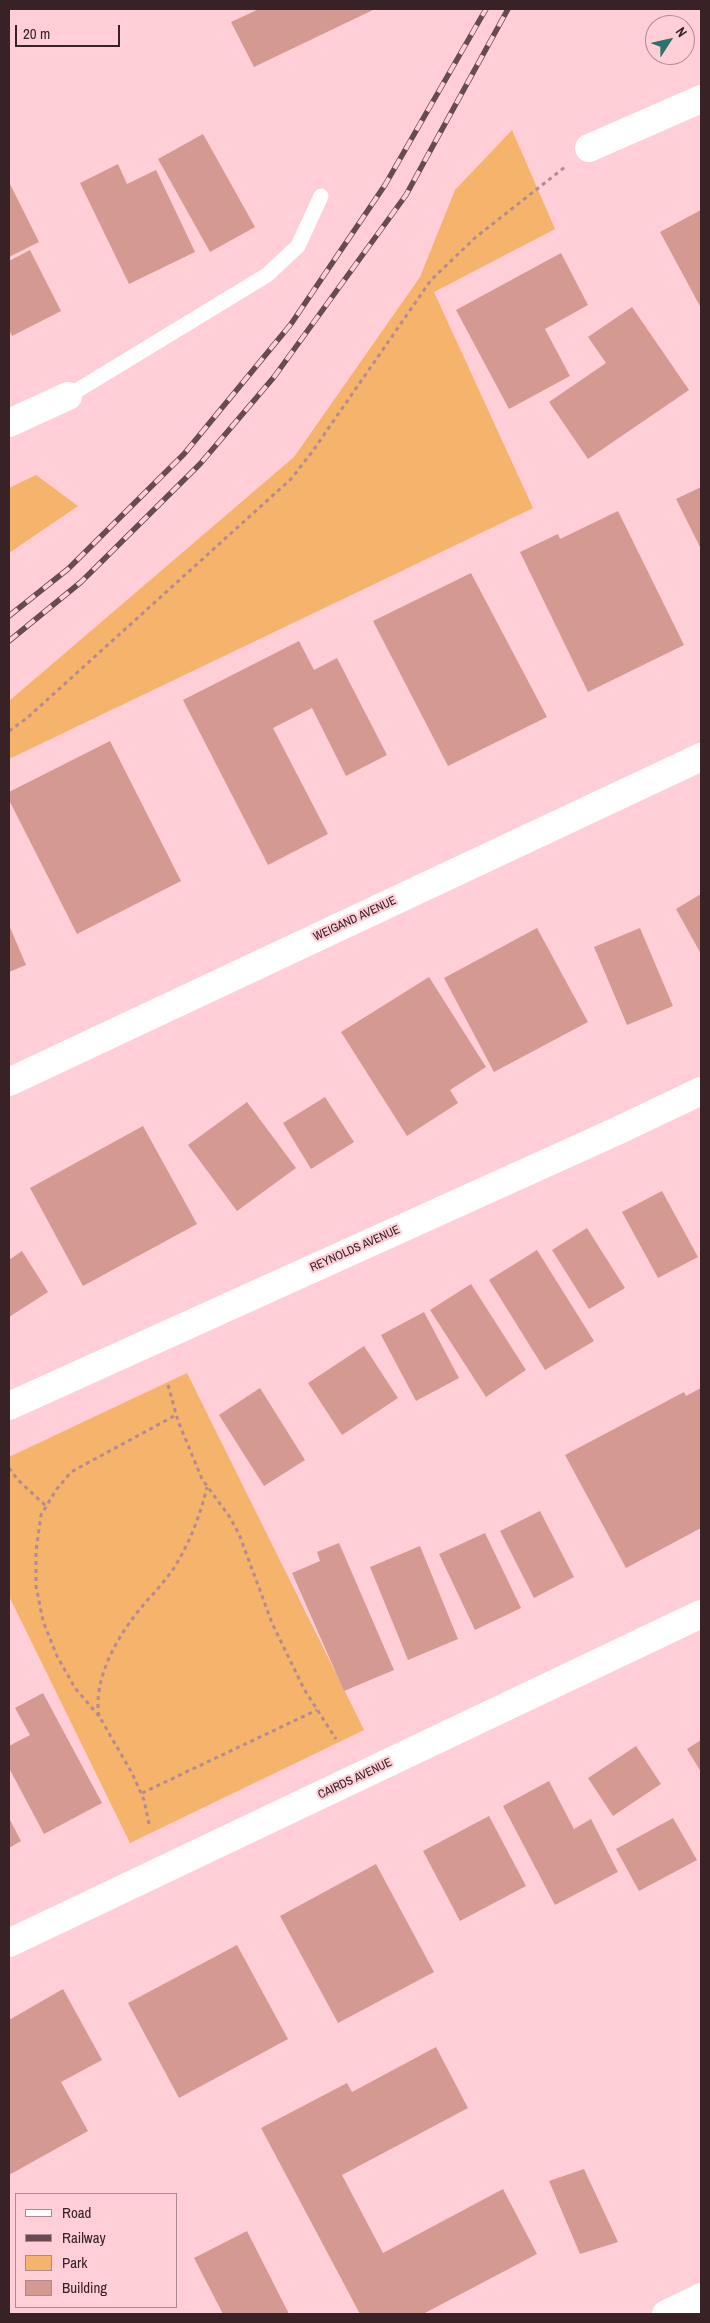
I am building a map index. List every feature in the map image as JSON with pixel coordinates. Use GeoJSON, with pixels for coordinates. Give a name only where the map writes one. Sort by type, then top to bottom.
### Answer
{"type":"FeatureCollection","features":[{"type":"Feature","properties":{"kind":"street"},"geometry":{"type":"LineString","coordinates":[[589,148],[701,99]]}},
{"type":"Feature","properties":{"kind":"street"},"geometry":{"type":"LineString","coordinates":[[9,423],[68,396]]}},
{"type":"Feature","properties":{"kind":"street","name":"WEIGAND AVENUE"},"geometry":{"type":"LineString","coordinates":[[9,1082],[701,757]]}},
{"type":"Feature","properties":{"kind":"street","name":"REYNOLDS AVENUE"},"geometry":{"type":"LineString","coordinates":[[9,1406],[617,1131],[701,1091]]}},
{"type":"Feature","properties":{"kind":"street","name":"CAIRDS AVENUE"},"geometry":{"type":"LineString","coordinates":[[9,1943],[701,1614]]}},
{"type":"Feature","properties":{"kind":"street"},"geometry":{"type":"LineString","coordinates":[[666,2314],[701,2297]]}},
{"type":"Feature","properties":{"kind":"lane"},"geometry":{"type":"LineString","coordinates":[[68,396],[267,275],[298,246],[322,196]]}},
{"type":"Feature","properties":{"kind":"path"},"geometry":{"type":"LineString","coordinates":[[9,731],[27,718],[291,479],[312,452],[431,280],[476,237],[589,148]]}},
{"type":"Feature","properties":{"kind":"path"},"geometry":{"type":"LineString","coordinates":[[168,1385],[176,1415],[207,1486],[229,1516],[239,1534],[272,1623],[317,1710],[336,1739]]}},
{"type":"Feature","properties":{"kind":"path"},"geometry":{"type":"LineString","coordinates":[[149,1824],[141,1793],[99,1716],[75,1688],[56,1656],[43,1621],[36,1586],[36,1551],[41,1515],[71,1472],[176,1415]]}},
{"type":"Feature","properties":{"kind":"path"},"geometry":{"type":"LineString","coordinates":[[9,1468],[18,1480],[46,1506]]}},
{"type":"Feature","properties":{"kind":"path"},"geometry":{"type":"LineString","coordinates":[[99,1716],[96,1702],[104,1671],[117,1643],[133,1618],[174,1568],[189,1542],[199,1518],[207,1486]]}},
{"type":"Feature","properties":{"kind":"path"},"geometry":{"type":"LineString","coordinates":[[141,1793],[317,1710]]}},
{"type":"Feature","properties":{"kind":"green space"},"geometry":{"type":"Polygon","coordinates":[[[512,130],[555,229],[434,292],[533,508],[9,759],[9,701],[294,457],[420,277],[455,190],[512,130]]]}},
{"type":"Feature","properties":{"kind":"green space"},"geometry":{"type":"Polygon","coordinates":[[[36,475],[78,506],[9,553],[9,488],[36,475]]]}},
{"type":"Feature","properties":{"kind":"green space"},"geometry":{"type":"Polygon","coordinates":[[[187,1373],[364,1730],[130,1843],[9,1596],[9,1457],[187,1373]]]}},
{"type":"Feature","properties":{"kind":"building"},"geometry":{"type":"Polygon","coordinates":[[[259,9],[375,9],[254,67],[231,22],[259,9]]]}},
{"type":"Feature","properties":{"kind":"building"},"geometry":{"type":"Polygon","coordinates":[[[203,134],[255,227],[210,252],[158,159],[203,134]]]}},
{"type":"Feature","properties":{"kind":"building"},"geometry":{"type":"Polygon","coordinates":[[[118,164],[127,184],[156,170],[195,252],[129,284],[80,183],[118,164]]]}},
{"type":"Feature","properties":{"kind":"building"},"geometry":{"type":"Polygon","coordinates":[[[9,182],[39,242],[9,257],[9,182]]]}},
{"type":"Feature","properties":{"kind":"building"},"geometry":{"type":"Polygon","coordinates":[[[701,210],[701,308],[660,232],[701,210]]]}},
{"type":"Feature","properties":{"kind":"building"},"geometry":{"type":"Polygon","coordinates":[[[30,250],[61,311],[12,336],[9,329],[9,261],[30,250]]]}},
{"type":"Feature","properties":{"kind":"building"},"geometry":{"type":"Polygon","coordinates":[[[561,253],[588,305],[545,329],[570,376],[509,409],[456,310],[561,253]]]}},
{"type":"Feature","properties":{"kind":"building"},"geometry":{"type":"Polygon","coordinates":[[[632,307],[689,390],[588,459],[549,402],[606,363],[588,337],[632,307]]]}},
{"type":"Feature","properties":{"kind":"building"},"geometry":{"type":"Polygon","coordinates":[[[701,487],[701,549],[676,499],[701,487]]]}},
{"type":"Feature","properties":{"kind":"building"},"geometry":{"type":"Polygon","coordinates":[[[618,511],[684,645],[588,692],[520,552],[558,534],[560,539],[618,511]]]}},
{"type":"Feature","properties":{"kind":"building"},"geometry":{"type":"Polygon","coordinates":[[[471,573],[547,717],[448,766],[373,621],[471,573]]]}},
{"type":"Feature","properties":{"kind":"building"},"geometry":{"type":"Polygon","coordinates":[[[299,641],[314,670],[337,658],[387,755],[346,776],[312,708],[273,728],[328,834],[268,865],[183,700],[299,641]]]}},
{"type":"Feature","properties":{"kind":"building"},"geometry":{"type":"Polygon","coordinates":[[[110,741],[181,881],[77,934],[9,800],[9,792],[110,741]]]}},
{"type":"Feature","properties":{"kind":"building"},"geometry":{"type":"Polygon","coordinates":[[[701,894],[701,954],[676,909],[701,894]]]}},
{"type":"Feature","properties":{"kind":"building"},"geometry":{"type":"Polygon","coordinates":[[[9,925],[26,965],[9,972],[9,925]]]}},
{"type":"Feature","properties":{"kind":"building"},"geometry":{"type":"Polygon","coordinates":[[[537,928],[588,1022],[494,1072],[444,978],[537,928]]]}},
{"type":"Feature","properties":{"kind":"building"},"geometry":{"type":"Polygon","coordinates":[[[640,928],[673,1006],[627,1025],[594,947],[640,928]]]}},
{"type":"Feature","properties":{"kind":"building"},"geometry":{"type":"Polygon","coordinates":[[[429,977],[486,1067],[450,1090],[458,1103],[407,1136],[341,1032],[429,977]]]}},
{"type":"Feature","properties":{"kind":"building"},"geometry":{"type":"Polygon","coordinates":[[[325,1097],[354,1142],[311,1169],[283,1123],[325,1097]]]}},
{"type":"Feature","properties":{"kind":"building"},"geometry":{"type":"Polygon","coordinates":[[[247,1102],[296,1168],[237,1211],[188,1145],[247,1102]]]}},
{"type":"Feature","properties":{"kind":"building"},"geometry":{"type":"Polygon","coordinates":[[[143,1126],[197,1224],[83,1286],[30,1188],[143,1126]]]}},
{"type":"Feature","properties":{"kind":"building"},"geometry":{"type":"Polygon","coordinates":[[[662,1191],[698,1257],[658,1278],[622,1212],[662,1191]]]}},
{"type":"Feature","properties":{"kind":"building"},"geometry":{"type":"Polygon","coordinates":[[[587,1228],[625,1288],[589,1309],[552,1250],[587,1228]]]}},
{"type":"Feature","properties":{"kind":"building"},"geometry":{"type":"Polygon","coordinates":[[[537,1250],[594,1341],[545,1370],[489,1280],[537,1250]]]}},
{"type":"Feature","properties":{"kind":"building"},"geometry":{"type":"Polygon","coordinates":[[[22,1251],[48,1292],[9,1317],[9,1260],[22,1251]]]}},
{"type":"Feature","properties":{"kind":"building"},"geometry":{"type":"Polygon","coordinates":[[[471,1284],[526,1370],[486,1397],[430,1310],[471,1284]]]}},
{"type":"Feature","properties":{"kind":"building"},"geometry":{"type":"Polygon","coordinates":[[[424,1312],[459,1378],[416,1401],[381,1335],[424,1312]]]}},
{"type":"Feature","properties":{"kind":"building"},"geometry":{"type":"Polygon","coordinates":[[[364,1346],[398,1398],[342,1435],[308,1383],[364,1346]]]}},
{"type":"Feature","properties":{"kind":"building"},"geometry":{"type":"Polygon","coordinates":[[[260,1388],[305,1460],[264,1486],[219,1415],[260,1388]]]}},
{"type":"Feature","properties":{"kind":"building"},"geometry":{"type":"Polygon","coordinates":[[[701,1388],[701,1528],[626,1568],[565,1455],[684,1392],[686,1396],[701,1388]]]}},
{"type":"Feature","properties":{"kind":"building"},"geometry":{"type":"Polygon","coordinates":[[[540,1511],[574,1577],[534,1598],[500,1531],[540,1511]]]}},
{"type":"Feature","properties":{"kind":"building"},"geometry":{"type":"Polygon","coordinates":[[[485,1533],[521,1608],[475,1630],[439,1554],[485,1533]]]}},
{"type":"Feature","properties":{"kind":"building"},"geometry":{"type":"Polygon","coordinates":[[[339,1543],[394,1670],[344,1691],[292,1573],[320,1561],[317,1552],[339,1543]]]}},
{"type":"Feature","properties":{"kind":"building"},"geometry":{"type":"Polygon","coordinates":[[[420,1546],[458,1639],[408,1660],[370,1567],[420,1546]]]}},
{"type":"Feature","properties":{"kind":"building"},"geometry":{"type":"Polygon","coordinates":[[[43,1693],[102,1803],[44,1834],[9,1768],[9,1746],[30,1735],[15,1708],[43,1693]]]}},
{"type":"Feature","properties":{"kind":"building"},"geometry":{"type":"Polygon","coordinates":[[[701,1740],[701,1772],[687,1749],[701,1740]]]}},
{"type":"Feature","properties":{"kind":"building"},"geometry":{"type":"Polygon","coordinates":[[[636,1746],[661,1784],[613,1816],[588,1778],[636,1746]]]}},
{"type":"Feature","properties":{"kind":"building"},"geometry":{"type":"Polygon","coordinates":[[[549,1781],[574,1829],[591,1819],[618,1872],[555,1905],[503,1806],[549,1781]]]}},
{"type":"Feature","properties":{"kind":"building"},"geometry":{"type":"Polygon","coordinates":[[[489,1816],[526,1886],[460,1921],[423,1851],[489,1816]]]}},
{"type":"Feature","properties":{"kind":"building"},"geometry":{"type":"Polygon","coordinates":[[[9,1818],[21,1841],[9,1848],[9,1818]]]}},
{"type":"Feature","properties":{"kind":"building"},"geometry":{"type":"Polygon","coordinates":[[[673,1818],[697,1860],[639,1891],[616,1849],[673,1818]]]}},
{"type":"Feature","properties":{"kind":"building"},"geometry":{"type":"Polygon","coordinates":[[[376,1864],[434,1972],[338,2023],[280,1916],[376,1864]]]}},
{"type":"Feature","properties":{"kind":"building"},"geometry":{"type":"Polygon","coordinates":[[[237,1945],[288,2039],[179,2098],[128,2003],[237,1945]]]}},
{"type":"Feature","properties":{"kind":"building"},"geometry":{"type":"Polygon","coordinates":[[[63,1989],[102,2060],[61,2082],[88,2131],[9,2175],[9,2020],[63,1989]]]}},
{"type":"Feature","properties":{"kind":"building"},"geometry":{"type":"Polygon","coordinates":[[[436,2047],[468,2108],[342,2175],[383,2253],[503,2189],[537,2254],[423,2314],[360,2314],[261,2128],[347,2083],[352,2092],[436,2047]]]}},
{"type":"Feature","properties":{"kind":"building"},"geometry":{"type":"Polygon","coordinates":[[[584,2169],[618,2242],[580,2254],[549,2181],[584,2169]]]}},
{"type":"Feature","properties":{"kind":"building"},"geometry":{"type":"Polygon","coordinates":[[[247,2231],[289,2314],[223,2314],[194,2258],[247,2231]]]}},
{"type":"Feature","properties":{"kind":"railway"},"geometry":{"type":"LineString","coordinates":[[9,616],[68,569],[184,454],[291,324],[385,185],[486,9]]}},
{"type":"Feature","properties":{"kind":"railway"},"geometry":{"type":"LineString","coordinates":[[9,641],[81,582],[200,464],[274,377],[406,195],[508,9]]}}]}
